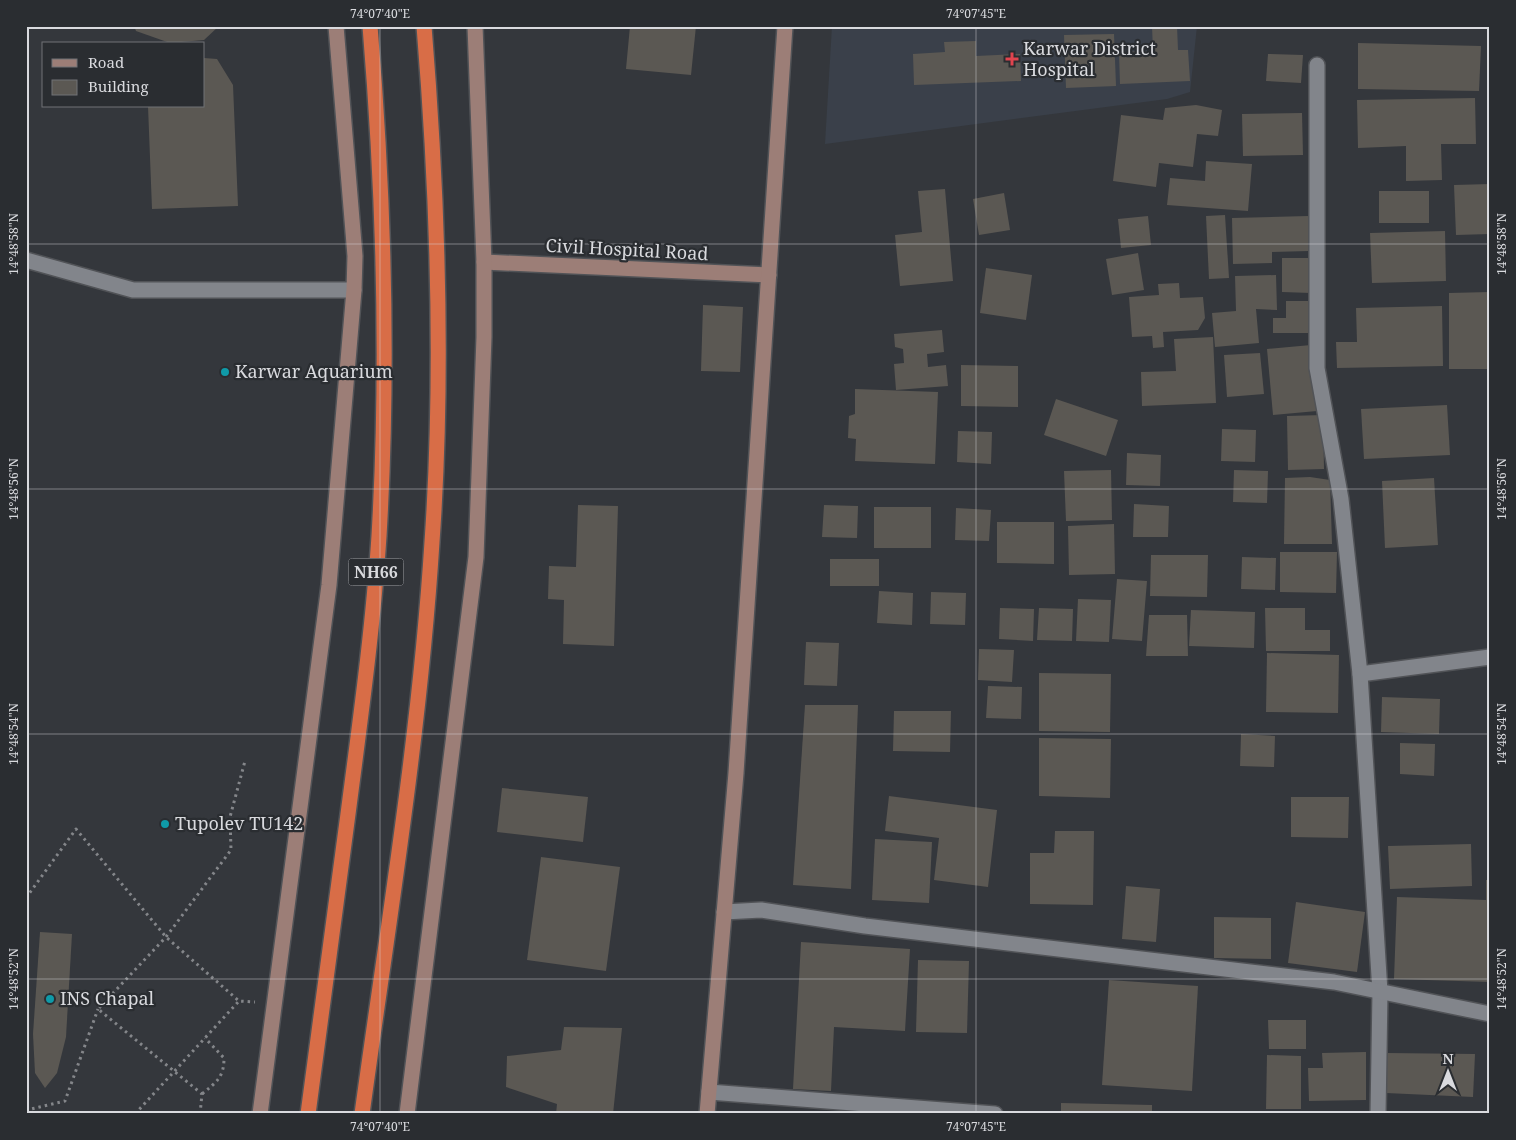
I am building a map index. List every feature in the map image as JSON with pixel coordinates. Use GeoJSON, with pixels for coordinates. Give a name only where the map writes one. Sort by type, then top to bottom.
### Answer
{"type":"FeatureCollection","features":[{"type":"Feature","properties":{"kind":"highway","name":"NH66"},"geometry":{"type":"LineString","coordinates":[[308,1114],[360,724],[379,539],[386,353],[385,264],[381,175],[370,26]]}},
{"type":"Feature","properties":{"kind":"highway","name":"NH66"},"geometry":{"type":"LineString","coordinates":[[362,1114],[414,731],[432,542],[438,438],[438,263],[435,172],[424,26]]}},
{"type":"Feature","properties":{"kind":"street"},"geometry":{"type":"LineString","coordinates":[[260,1114],[329,585],[354,290],[355,256],[336,26]]}},
{"type":"Feature","properties":{"kind":"street"},"geometry":{"type":"LineString","coordinates":[[406,1114],[476,557],[484,337],[484,262],[475,26]]}},
{"type":"Feature","properties":{"kind":"street"},"geometry":{"type":"LineString","coordinates":[[707,1114],[736,763],[785,26]]}},
{"type":"Feature","properties":{"kind":"street"},"geometry":{"type":"LineString","coordinates":[[1317,65],[1317,368],[1341,499],[1360,674],[1380,992],[1378,1114]]}},
{"type":"Feature","properties":{"kind":"street"},"geometry":{"type":"LineString","coordinates":[[26,260],[133,290],[354,290]]}},
{"type":"Feature","properties":{"kind":"street","name":"Civil Hospital Road"},"geometry":{"type":"LineString","coordinates":[[484,262],[769,275]]}},
{"type":"Feature","properties":{"kind":"street"},"geometry":{"type":"LineString","coordinates":[[1360,674],[1490,657]]}},
{"type":"Feature","properties":{"kind":"street"},"geometry":{"type":"LineString","coordinates":[[724,912],[761,910],[865,926],[1334,982],[1490,1014]]}},
{"type":"Feature","properties":{"kind":"street"},"geometry":{"type":"LineString","coordinates":[[709,1092],[995,1114]]}},
{"type":"Feature","properties":{"kind":"path"},"geometry":{"type":"LineString","coordinates":[[29,1114],[32,1109],[65,1101],[98,1009],[166,937],[231,850],[230,817],[245,761]]}},
{"type":"Feature","properties":{"kind":"path"},"geometry":{"type":"LineString","coordinates":[[26,898],[76,829],[166,937],[239,1001],[254,1002],[275,1009]]}},
{"type":"Feature","properties":{"kind":"path"},"geometry":{"type":"LineString","coordinates":[[135,1114],[239,1001]]}},
{"type":"Feature","properties":{"kind":"path"},"geometry":{"type":"LineString","coordinates":[[98,1009],[202,1094]]}},
{"type":"Feature","properties":{"kind":"path"},"geometry":{"type":"LineString","coordinates":[[200,1114],[202,1094],[220,1078],[224,1063],[224,1058],[205,1038]]}},
{"type":"Feature","properties":{"kind":"shaded area","name":"Karwar District Hospital"},"geometry":{"type":"Polygon","coordinates":[[[832,26],[1197,26],[1190,92],[1167,99],[825,144],[832,26]]]}},
{"type":"Feature","properties":{"kind":"building"},"geometry":{"type":"Polygon","coordinates":[[[134,26],[219,26],[204,40],[181,42],[167,42],[136,31],[134,26]]]}},
{"type":"Feature","properties":{"kind":"building"},"geometry":{"type":"Polygon","coordinates":[[[630,26],[696,26],[691,75],[626,69],[630,26]]]}},
{"type":"Feature","properties":{"kind":"building"},"geometry":{"type":"Polygon","coordinates":[[[1152,26],[1177,26],[1178,50],[1188,50],[1190,81],[1120,84],[1119,52],[1153,51],[1152,26]]]}},
{"type":"Feature","properties":{"kind":"building"},"geometry":{"type":"Polygon","coordinates":[[[1114,34],[1116,86],[1066,88],[1064,35],[1114,34]]]}},
{"type":"Feature","properties":{"kind":"building"},"geometry":{"type":"Polygon","coordinates":[[[976,41],[976,56],[1020,54],[1021,81],[914,85],[913,54],[945,52],[944,42],[976,41]]]}},
{"type":"Feature","properties":{"kind":"building"},"geometry":{"type":"Polygon","coordinates":[[[1358,43],[1481,46],[1479,91],[1358,89],[1358,43]]]}},
{"type":"Feature","properties":{"kind":"building"},"geometry":{"type":"Polygon","coordinates":[[[1268,54],[1303,55],[1301,83],[1266,81],[1268,54]]]}},
{"type":"Feature","properties":{"kind":"building"},"geometry":{"type":"Polygon","coordinates":[[[205,58],[217,59],[233,85],[238,206],[152,209],[148,108],[205,108],[205,58]]]}},
{"type":"Feature","properties":{"kind":"building"},"geometry":{"type":"Polygon","coordinates":[[[1475,98],[1476,144],[1441,144],[1442,180],[1406,181],[1406,146],[1358,148],[1357,100],[1475,98]]]}},
{"type":"Feature","properties":{"kind":"building"},"geometry":{"type":"Polygon","coordinates":[[[1196,105],[1222,110],[1218,136],[1197,134],[1193,167],[1159,163],[1156,187],[1113,181],[1121,115],[1163,120],[1165,108],[1196,105]]]}},
{"type":"Feature","properties":{"kind":"building"},"geometry":{"type":"Polygon","coordinates":[[[1302,113],[1303,155],[1243,156],[1242,114],[1302,113]]]}},
{"type":"Feature","properties":{"kind":"building"},"geometry":{"type":"Polygon","coordinates":[[[1206,161],[1252,164],[1248,211],[1167,205],[1170,178],[1205,181],[1206,161]]]}},
{"type":"Feature","properties":{"kind":"building"},"geometry":{"type":"Polygon","coordinates":[[[1490,184],[1490,234],[1456,235],[1454,185],[1490,184]]]}},
{"type":"Feature","properties":{"kind":"building"},"geometry":{"type":"Polygon","coordinates":[[[945,189],[953,281],[900,286],[895,235],[922,232],[918,191],[945,189]]]}},
{"type":"Feature","properties":{"kind":"building"},"geometry":{"type":"Polygon","coordinates":[[[1379,191],[1429,191],[1429,223],[1379,223],[1379,191]]]}},
{"type":"Feature","properties":{"kind":"building"},"geometry":{"type":"Polygon","coordinates":[[[1004,193],[1010,230],[979,235],[973,199],[1004,193]]]}},
{"type":"Feature","properties":{"kind":"building"},"geometry":{"type":"Polygon","coordinates":[[[1225,215],[1229,278],[1209,279],[1206,216],[1225,215]]]}},
{"type":"Feature","properties":{"kind":"building"},"geometry":{"type":"Polygon","coordinates":[[[1148,216],[1151,245],[1121,248],[1118,219],[1148,216]]]}},
{"type":"Feature","properties":{"kind":"building"},"geometry":{"type":"Polygon","coordinates":[[[1308,216],[1309,251],[1272,252],[1272,263],[1233,264],[1232,218],[1308,216]]]}},
{"type":"Feature","properties":{"kind":"building"},"geometry":{"type":"Polygon","coordinates":[[[1445,231],[1446,281],[1372,283],[1370,233],[1445,231]]]}},
{"type":"Feature","properties":{"kind":"building"},"geometry":{"type":"Polygon","coordinates":[[[1138,253],[1144,290],[1112,295],[1106,259],[1138,253]]]}},
{"type":"Feature","properties":{"kind":"building"},"geometry":{"type":"Polygon","coordinates":[[[1282,258],[1311,258],[1311,293],[1282,292],[1282,258]]]}},
{"type":"Feature","properties":{"kind":"building"},"geometry":{"type":"Polygon","coordinates":[[[986,268],[1032,275],[1026,320],[980,313],[986,268]]]}},
{"type":"Feature","properties":{"kind":"building"},"geometry":{"type":"Polygon","coordinates":[[[1276,275],[1277,310],[1256,309],[1259,343],[1215,347],[1212,313],[1236,311],[1235,276],[1276,275]]]}},
{"type":"Feature","properties":{"kind":"building"},"geometry":{"type":"Polygon","coordinates":[[[1179,283],[1180,298],[1203,297],[1205,318],[1198,330],[1163,332],[1164,347],[1153,348],[1152,336],[1132,337],[1129,297],[1159,295],[1158,284],[1179,283]]]}},
{"type":"Feature","properties":{"kind":"building"},"geometry":{"type":"Polygon","coordinates":[[[1490,292],[1490,369],[1449,369],[1449,293],[1490,292]]]}},
{"type":"Feature","properties":{"kind":"building"},"geometry":{"type":"Polygon","coordinates":[[[1286,301],[1309,301],[1309,333],[1273,333],[1273,318],[1286,318],[1286,301]]]}},
{"type":"Feature","properties":{"kind":"building"},"geometry":{"type":"Polygon","coordinates":[[[703,305],[743,307],[740,372],[701,371],[703,305]]]}},
{"type":"Feature","properties":{"kind":"building"},"geometry":{"type":"Polygon","coordinates":[[[1442,306],[1443,366],[1337,368],[1336,342],[1357,342],[1356,308],[1442,306]]]}},
{"type":"Feature","properties":{"kind":"building"},"geometry":{"type":"Polygon","coordinates":[[[942,330],[944,352],[927,354],[928,367],[946,365],[948,386],[896,390],[894,364],[904,363],[903,349],[895,347],[894,334],[942,330]]]}},
{"type":"Feature","properties":{"kind":"building"},"geometry":{"type":"Polygon","coordinates":[[[1213,337],[1216,403],[1142,406],[1141,372],[1176,371],[1174,339],[1213,337]]]}},
{"type":"Feature","properties":{"kind":"building"},"geometry":{"type":"Polygon","coordinates":[[[1311,345],[1317,411],[1273,415],[1267,349],[1311,345]]]}},
{"type":"Feature","properties":{"kind":"building"},"geometry":{"type":"Polygon","coordinates":[[[1260,353],[1264,394],[1227,397],[1224,355],[1260,353]]]}},
{"type":"Feature","properties":{"kind":"building"},"geometry":{"type":"Polygon","coordinates":[[[961,365],[1018,366],[1018,407],[961,406],[961,365]]]}},
{"type":"Feature","properties":{"kind":"building"},"geometry":{"type":"Polygon","coordinates":[[[855,389],[938,392],[935,464],[855,461],[856,439],[848,438],[849,416],[855,414],[855,389]]]}},
{"type":"Feature","properties":{"kind":"building"},"geometry":{"type":"Polygon","coordinates":[[[1056,399],[1118,420],[1106,456],[1044,435],[1056,399]]]}},
{"type":"Feature","properties":{"kind":"building"},"geometry":{"type":"Polygon","coordinates":[[[1447,405],[1450,455],[1364,459],[1361,409],[1447,405]]]}},
{"type":"Feature","properties":{"kind":"building"},"geometry":{"type":"Polygon","coordinates":[[[1323,415],[1324,469],[1288,470],[1287,416],[1323,415]]]}},
{"type":"Feature","properties":{"kind":"building"},"geometry":{"type":"Polygon","coordinates":[[[1222,429],[1256,430],[1255,462],[1221,461],[1222,429]]]}},
{"type":"Feature","properties":{"kind":"building"},"geometry":{"type":"Polygon","coordinates":[[[958,431],[992,432],[991,464],[957,462],[958,431]]]}},
{"type":"Feature","properties":{"kind":"building"},"geometry":{"type":"Polygon","coordinates":[[[1127,453],[1161,455],[1160,486],[1126,485],[1127,453]]]}},
{"type":"Feature","properties":{"kind":"building"},"geometry":{"type":"Polygon","coordinates":[[[1111,470],[1112,520],[1066,521],[1064,471],[1111,470]]]}},
{"type":"Feature","properties":{"kind":"building"},"geometry":{"type":"Polygon","coordinates":[[[1234,470],[1268,471],[1267,503],[1233,502],[1234,470]]]}},
{"type":"Feature","properties":{"kind":"building"},"geometry":{"type":"Polygon","coordinates":[[[1310,477],[1330,480],[1332,544],[1284,544],[1285,478],[1310,477]]]}},
{"type":"Feature","properties":{"kind":"building"},"geometry":{"type":"Polygon","coordinates":[[[1434,478],[1438,545],[1385,548],[1382,481],[1434,478]]]}},
{"type":"Feature","properties":{"kind":"building"},"geometry":{"type":"Polygon","coordinates":[[[1134,504],[1169,506],[1168,537],[1133,537],[1134,504]]]}},
{"type":"Feature","properties":{"kind":"building"},"geometry":{"type":"Polygon","coordinates":[[[578,505],[618,506],[614,646],[563,644],[564,600],[548,599],[549,566],[576,567],[578,505]]]}},
{"type":"Feature","properties":{"kind":"building"},"geometry":{"type":"Polygon","coordinates":[[[824,505],[858,506],[857,538],[822,537],[824,505]]]}},
{"type":"Feature","properties":{"kind":"building"},"geometry":{"type":"Polygon","coordinates":[[[874,507],[931,507],[931,548],[874,548],[874,507]]]}},
{"type":"Feature","properties":{"kind":"building"},"geometry":{"type":"Polygon","coordinates":[[[956,508],[991,510],[989,541],[955,540],[956,508]]]}},
{"type":"Feature","properties":{"kind":"building"},"geometry":{"type":"Polygon","coordinates":[[[997,522],[1054,522],[1054,564],[997,563],[997,522]]]}},
{"type":"Feature","properties":{"kind":"building"},"geometry":{"type":"Polygon","coordinates":[[[1114,524],[1115,574],[1069,575],[1068,526],[1114,524]]]}},
{"type":"Feature","properties":{"kind":"building"},"geometry":{"type":"Polygon","coordinates":[[[1280,552],[1337,552],[1336,593],[1280,592],[1280,552]]]}},
{"type":"Feature","properties":{"kind":"building"},"geometry":{"type":"Polygon","coordinates":[[[1151,555],[1208,555],[1207,597],[1150,596],[1151,555]]]}},
{"type":"Feature","properties":{"kind":"building"},"geometry":{"type":"Polygon","coordinates":[[[1242,557],[1276,558],[1275,590],[1241,589],[1242,557]]]}},
{"type":"Feature","properties":{"kind":"building"},"geometry":{"type":"Polygon","coordinates":[[[830,559],[879,559],[879,586],[830,586],[830,559]]]}},
{"type":"Feature","properties":{"kind":"building"},"geometry":{"type":"Polygon","coordinates":[[[1117,579],[1147,581],[1142,641],[1112,639],[1117,579]]]}},
{"type":"Feature","properties":{"kind":"building"},"geometry":{"type":"Polygon","coordinates":[[[879,591],[913,593],[912,625],[877,623],[879,591]]]}},
{"type":"Feature","properties":{"kind":"building"},"geometry":{"type":"Polygon","coordinates":[[[931,592],[966,593],[965,625],[930,624],[931,592]]]}},
{"type":"Feature","properties":{"kind":"building"},"geometry":{"type":"Polygon","coordinates":[[[1078,599],[1111,600],[1109,642],[1076,641],[1078,599]]]}},
{"type":"Feature","properties":{"kind":"building"},"geometry":{"type":"Polygon","coordinates":[[[1000,608],[1034,609],[1033,641],[999,639],[1000,608]]]}},
{"type":"Feature","properties":{"kind":"building"},"geometry":{"type":"Polygon","coordinates":[[[1039,608],[1073,609],[1072,641],[1037,640],[1039,608]]]}},
{"type":"Feature","properties":{"kind":"building"},"geometry":{"type":"Polygon","coordinates":[[[1265,608],[1305,608],[1305,630],[1330,630],[1330,651],[1266,651],[1265,608]]]}},
{"type":"Feature","properties":{"kind":"building"},"geometry":{"type":"Polygon","coordinates":[[[1191,610],[1255,612],[1254,648],[1189,646],[1191,610]]]}},
{"type":"Feature","properties":{"kind":"building"},"geometry":{"type":"Polygon","coordinates":[[[1149,615],[1187,615],[1188,656],[1146,656],[1149,615]]]}},
{"type":"Feature","properties":{"kind":"building"},"geometry":{"type":"Polygon","coordinates":[[[806,642],[839,643],[837,686],[804,685],[806,642]]]}},
{"type":"Feature","properties":{"kind":"building"},"geometry":{"type":"Polygon","coordinates":[[[979,649],[1014,650],[1012,682],[978,680],[979,649]]]}},
{"type":"Feature","properties":{"kind":"building"},"geometry":{"type":"Polygon","coordinates":[[[1267,653],[1339,655],[1338,713],[1266,712],[1267,653]]]}},
{"type":"Feature","properties":{"kind":"building"},"geometry":{"type":"Polygon","coordinates":[[[1039,673],[1111,674],[1110,732],[1039,731],[1039,673]]]}},
{"type":"Feature","properties":{"kind":"building"},"geometry":{"type":"Polygon","coordinates":[[[988,686],[1022,687],[1021,719],[986,718],[988,686]]]}},
{"type":"Feature","properties":{"kind":"building"},"geometry":{"type":"Polygon","coordinates":[[[1382,697],[1440,699],[1439,734],[1381,732],[1382,697]]]}},
{"type":"Feature","properties":{"kind":"building"},"geometry":{"type":"Polygon","coordinates":[[[805,705],[858,705],[851,889],[793,885],[805,705]]]}},
{"type":"Feature","properties":{"kind":"building"},"geometry":{"type":"Polygon","coordinates":[[[894,711],[951,711],[950,752],[893,751],[894,711]]]}},
{"type":"Feature","properties":{"kind":"building"},"geometry":{"type":"Polygon","coordinates":[[[1241,734],[1275,736],[1274,767],[1240,766],[1241,734]]]}},
{"type":"Feature","properties":{"kind":"building"},"geometry":{"type":"Polygon","coordinates":[[[1039,738],[1111,739],[1110,798],[1039,796],[1039,738]]]}},
{"type":"Feature","properties":{"kind":"building"},"geometry":{"type":"Polygon","coordinates":[[[1400,743],[1435,744],[1434,776],[1400,774],[1400,743]]]}},
{"type":"Feature","properties":{"kind":"building"},"geometry":{"type":"Polygon","coordinates":[[[502,788],[588,797],[583,842],[497,832],[502,788]]]}},
{"type":"Feature","properties":{"kind":"building"},"geometry":{"type":"Polygon","coordinates":[[[889,796],[997,810],[988,887],[934,880],[939,838],[885,831],[889,796]]]}},
{"type":"Feature","properties":{"kind":"building"},"geometry":{"type":"Polygon","coordinates":[[[1291,797],[1349,797],[1348,838],[1291,837],[1291,797]]]}},
{"type":"Feature","properties":{"kind":"building"},"geometry":{"type":"Polygon","coordinates":[[[1055,831],[1094,831],[1093,905],[1030,904],[1030,853],[1054,853],[1055,831]]]}},
{"type":"Feature","properties":{"kind":"building"},"geometry":{"type":"Polygon","coordinates":[[[875,839],[932,842],[929,903],[872,900],[875,839]]]}},
{"type":"Feature","properties":{"kind":"building"},"geometry":{"type":"Polygon","coordinates":[[[1471,844],[1472,886],[1390,889],[1388,846],[1471,844]]]}},
{"type":"Feature","properties":{"kind":"building"},"geometry":{"type":"Polygon","coordinates":[[[541,857],[620,867],[606,971],[527,960],[541,857]]]}},
{"type":"Feature","properties":{"kind":"building"},"geometry":{"type":"Polygon","coordinates":[[[1486,880],[1490,880],[1490,982],[1394,979],[1397,897],[1486,900],[1486,880]]]}},
{"type":"Feature","properties":{"kind":"building"},"geometry":{"type":"Polygon","coordinates":[[[1126,886],[1160,889],[1156,942],[1122,939],[1126,886]]]}},
{"type":"Feature","properties":{"kind":"building"},"geometry":{"type":"Polygon","coordinates":[[[1296,902],[1365,912],[1357,972],[1288,963],[1296,902]]]}},
{"type":"Feature","properties":{"kind":"building"},"geometry":{"type":"Polygon","coordinates":[[[1214,917],[1271,918],[1271,959],[1214,958],[1214,917]]]}},
{"type":"Feature","properties":{"kind":"building"},"geometry":{"type":"Polygon","coordinates":[[[40,932],[72,934],[66,1037],[57,1073],[45,1088],[35,1073],[33,1034],[40,932]]]}},
{"type":"Feature","properties":{"kind":"building"},"geometry":{"type":"Polygon","coordinates":[[[801,942],[910,949],[905,1031],[834,1027],[831,1091],[793,1089],[801,942]]]}},
{"type":"Feature","properties":{"kind":"building"},"geometry":{"type":"Polygon","coordinates":[[[918,960],[969,961],[967,1033],[916,1032],[918,960]]]}},
{"type":"Feature","properties":{"kind":"building"},"geometry":{"type":"Polygon","coordinates":[[[1109,980],[1198,986],[1192,1091],[1102,1085],[1109,980]]]}},
{"type":"Feature","properties":{"kind":"building"},"geometry":{"type":"Polygon","coordinates":[[[1268,1020],[1306,1020],[1306,1049],[1269,1049],[1268,1020]]]}},
{"type":"Feature","properties":{"kind":"building"},"geometry":{"type":"Polygon","coordinates":[[[564,1027],[622,1028],[613,1114],[556,1114],[557,1104],[506,1087],[507,1056],[561,1050],[564,1027]]]}},
{"type":"Feature","properties":{"kind":"building"},"geometry":{"type":"Polygon","coordinates":[[[1366,1052],[1366,1100],[1309,1101],[1308,1068],[1323,1068],[1322,1053],[1366,1052]]]}},
{"type":"Feature","properties":{"kind":"building"},"geometry":{"type":"Polygon","coordinates":[[[1387,1053],[1475,1054],[1473,1097],[1386,1093],[1387,1053]]]}},
{"type":"Feature","properties":{"kind":"building"},"geometry":{"type":"Polygon","coordinates":[[[1267,1055],[1301,1056],[1301,1109],[1266,1109],[1267,1055]]]}},
{"type":"Feature","properties":{"kind":"building"},"geometry":{"type":"Polygon","coordinates":[[[1061,1103],[1152,1105],[1152,1114],[1061,1114],[1061,1103]]]}},
{"type":"Feature","properties":{"kind":"place","name":"Karwar District Hospital"},"geometry":{"type":"Point","coordinates":[1012,59]}},
{"type":"Feature","properties":{"kind":"place","name":"Karwar Aquarium"},"geometry":{"type":"Point","coordinates":[225,372]}},
{"type":"Feature","properties":{"kind":"place","name":"Tupolev TU142"},"geometry":{"type":"Point","coordinates":[165,824]}},
{"type":"Feature","properties":{"kind":"place","name":"INS Chapal"},"geometry":{"type":"Point","coordinates":[50,999]}}]}
